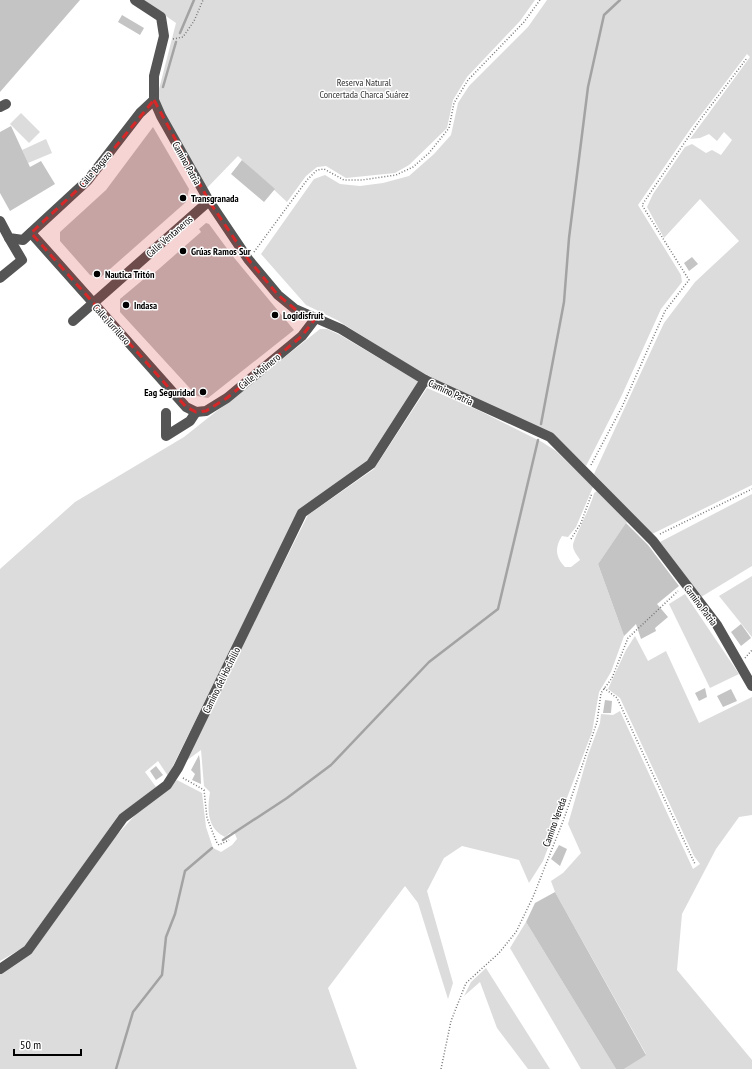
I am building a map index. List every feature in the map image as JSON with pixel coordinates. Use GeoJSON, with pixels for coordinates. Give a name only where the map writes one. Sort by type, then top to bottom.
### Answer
{"type":"FeatureCollection","features":[{"type":"Feature","properties":{"kind":"street"},"geometry":{"type":"LineString","coordinates":[[135,0],[161,17],[164,36],[154,76],[154,100]]}},
{"type":"Feature","properties":{"kind":"street","name":"Camino Patria"},"geometry":{"type":"LineString","coordinates":[[154,100],[161,116],[209,201],[248,259],[278,295],[295,309],[341,329],[425,380],[550,437],[651,539],[717,625],[752,686]]}},
{"type":"Feature","properties":{"kind":"street","name":"Calle Bagazo"},"geometry":{"type":"LineString","coordinates":[[31,233],[88,180],[140,113],[154,100]]}},
{"type":"Feature","properties":{"kind":"street","name":"Calle Ventaneros"},"geometry":{"type":"LineString","coordinates":[[73,321],[209,201]]}},
{"type":"Feature","properties":{"kind":"street"},"geometry":{"type":"LineString","coordinates":[[0,222],[22,260],[0,278]]}},
{"type":"Feature","properties":{"kind":"street"},"geometry":{"type":"LineString","coordinates":[[9,238],[23,240],[31,233]]}},
{"type":"Feature","properties":{"kind":"street","name":"Calle Turrillero"},"geometry":{"type":"LineString","coordinates":[[31,233],[186,407],[196,412]]}},
{"type":"Feature","properties":{"kind":"street","name":"Calle Molinero"},"geometry":{"type":"LineString","coordinates":[[196,412],[206,411],[227,398],[302,336],[315,319]]}},
{"type":"Feature","properties":{"kind":"street","name":"Camino del Hocinillo"},"geometry":{"type":"LineString","coordinates":[[0,969],[28,950],[123,818],[167,785],[175,774],[302,513],[371,464],[425,380]]}},
{"type":"Feature","properties":{"kind":"street"},"geometry":{"type":"LineString","coordinates":[[166,413],[166,436],[190,421],[196,412]]}},
{"type":"Feature","properties":{"kind":"path"},"geometry":{"type":"LineString","coordinates":[[164,36],[175,39],[183,37],[194,21],[203,0]]}},
{"type":"Feature","properties":{"kind":"path"},"geometry":{"type":"LineString","coordinates":[[248,259],[307,180],[317,170],[324,169],[344,180],[362,180],[396,175],[413,167],[429,153],[449,128],[454,103],[468,80],[524,22],[540,0]]}},
{"type":"Feature","properties":{"kind":"path"},"geometry":{"type":"LineString","coordinates":[[587,474],[622,408],[665,311],[689,280],[642,205],[700,120],[747,58]]}},
{"type":"Feature","properties":{"kind":"path"},"geometry":{"type":"LineString","coordinates":[[571,540],[581,523],[593,491],[598,486]]}},
{"type":"Feature","properties":{"kind":"path"},"geometry":{"type":"LineString","coordinates":[[651,539],[752,489]]}},
{"type":"Feature","properties":{"kind":"path","name":"Camino Vereda"},"geometry":{"type":"LineString","coordinates":[[441,1069],[451,1021],[466,983],[499,953],[516,932],[533,898],[597,722],[601,694],[612,678],[628,638],[686,584]]}},
{"type":"Feature","properties":{"kind":"path"},"geometry":{"type":"LineString","coordinates":[[604,688],[617,698],[695,864]]}},
{"type":"Feature","properties":{"kind":"path"},"geometry":{"type":"LineString","coordinates":[[175,774],[204,790],[207,818],[217,843],[220,845],[229,840]]}},
{"type":"Feature","properties":{"kind":"highlighted area"},"geometry":{"type":"Polygon","coordinates":[[[154,100],[209,201],[248,259],[278,295],[295,309],[315,319],[302,336],[227,398],[206,411],[196,412],[186,407],[31,233],[88,180],[154,100]]]}},
{"type":"Feature","properties":{"kind":"green space","name":"Reserva Natural Concertada Charca Suárez"},"geometry":{"type":"Polygon","coordinates":[[[143,0],[535,0],[520,21],[467,77],[453,100],[447,128],[409,165],[395,173],[346,178],[326,166],[317,167],[306,176],[287,202],[238,156],[206,189],[163,112],[157,97],[176,23],[143,0]]]}},
{"type":"Feature","properties":{"kind":"green space"},"geometry":{"type":"Polygon","coordinates":[[[547,0],[752,0],[752,485],[652,534],[594,474],[664,323],[695,282],[739,241],[700,199],[664,238],[647,207],[653,194],[685,147],[692,144],[706,153],[712,150],[721,155],[732,140],[724,132],[717,141],[709,134],[700,138],[690,139],[750,57],[747,54],[691,128],[638,205],[681,275],[682,282],[661,309],[621,397],[586,466],[552,434],[426,376],[337,320],[306,305],[261,254],[314,179],[325,175],[340,184],[360,186],[383,183],[409,176],[434,154],[451,135],[458,103],[469,86],[528,27],[547,0]]]}},
{"type":"Feature","properties":{"kind":"green space"},"geometry":{"type":"Polygon","coordinates":[[[21,113],[40,132],[29,143],[10,124],[21,113]]]}},
{"type":"Feature","properties":{"kind":"green space"},"geometry":{"type":"Polygon","coordinates":[[[46,139],[52,153],[28,163],[22,150],[46,139]]]}},
{"type":"Feature","properties":{"kind":"green space"},"geometry":{"type":"Polygon","coordinates":[[[320,329],[327,329],[340,335],[419,382],[369,462],[299,510],[168,776],[158,761],[145,772],[156,787],[118,816],[26,946],[0,961],[0,569],[75,502],[184,437],[320,329]]]}},
{"type":"Feature","properties":{"kind":"green space"},"geometry":{"type":"Polygon","coordinates":[[[427,388],[480,411],[542,442],[556,451],[593,487],[576,527],[568,537],[562,536],[559,540],[557,553],[565,567],[571,567],[580,560],[573,546],[594,493],[597,491],[627,522],[598,564],[624,636],[611,672],[599,692],[592,732],[543,861],[529,883],[519,860],[462,846],[444,858],[427,891],[453,983],[448,999],[418,903],[405,886],[328,988],[357,1069],[0,1069],[0,974],[33,951],[106,847],[136,814],[177,780],[202,793],[206,827],[213,848],[221,852],[232,845],[237,839],[235,834],[230,833],[225,837],[215,829],[212,824],[209,812],[210,792],[204,786],[201,750],[186,761],[308,515],[374,469],[427,388]]]}},
{"type":"Feature","properties":{"kind":"green space"},"geometry":{"type":"Polygon","coordinates":[[[752,494],[752,566],[701,597],[660,542],[752,494]]]}},
{"type":"Feature","properties":{"kind":"green space"},"geometry":{"type":"Polygon","coordinates":[[[752,576],[752,637],[719,596],[752,576]]]}},
{"type":"Feature","properties":{"kind":"green space"},"geometry":{"type":"Polygon","coordinates":[[[685,594],[739,674],[710,688],[669,604],[685,594]]]}},
{"type":"Feature","properties":{"kind":"green space"},"geometry":{"type":"Polygon","coordinates":[[[635,636],[648,661],[666,651],[699,723],[752,697],[752,815],[739,817],[716,849],[682,914],[677,970],[752,1060],[752,1069],[624,1069],[646,1054],[555,892],[551,881],[563,873],[581,853],[568,824],[588,755],[600,723],[601,714],[613,715],[620,711],[693,869],[700,864],[694,856],[620,698],[608,689],[626,650],[635,636]]]}},
{"type":"Feature","properties":{"kind":"green space"},"geometry":{"type":"Polygon","coordinates":[[[526,922],[616,1069],[581,1069],[510,948],[526,922]]]}},
{"type":"Feature","properties":{"kind":"green space"},"geometry":{"type":"Polygon","coordinates":[[[486,968],[550,1069],[528,1069],[497,1028],[480,982],[464,996],[471,982],[486,968]]]}},
{"type":"Feature","properties":{"kind":"building"},"geometry":{"type":"Polygon","coordinates":[[[0,0],[80,0],[0,92],[0,0]]]}},
{"type":"Feature","properties":{"kind":"building"},"geometry":{"type":"Polygon","coordinates":[[[122,15],[144,28],[140,35],[118,22],[122,15]]]}},
{"type":"Feature","properties":{"kind":"building"},"geometry":{"type":"Polygon","coordinates":[[[11,126],[30,167],[41,161],[55,184],[10,211],[0,193],[0,132],[11,126]]]}},
{"type":"Feature","properties":{"kind":"building"},"geometry":{"type":"Polygon","coordinates":[[[153,127],[189,189],[186,202],[101,277],[90,275],[60,241],[60,232],[106,190],[153,127]]]}},
{"type":"Feature","properties":{"kind":"building"},"geometry":{"type":"Polygon","coordinates":[[[242,160],[275,189],[264,202],[231,174],[242,160]]]}},
{"type":"Feature","properties":{"kind":"building"},"geometry":{"type":"Polygon","coordinates":[[[206,223],[209,224],[231,254],[294,330],[208,398],[197,396],[120,312],[120,299],[151,273],[152,275],[201,232],[199,229],[206,223]]]}},
{"type":"Feature","properties":{"kind":"building"},"geometry":{"type":"Polygon","coordinates":[[[692,257],[698,264],[689,271],[684,263],[692,257]]]}},
{"type":"Feature","properties":{"kind":"building"},"geometry":{"type":"Polygon","coordinates":[[[626,523],[648,545],[679,586],[657,604],[668,617],[655,628],[656,631],[641,639],[636,624],[624,636],[598,564],[626,523]]]}},
{"type":"Feature","properties":{"kind":"building"},"geometry":{"type":"Polygon","coordinates":[[[741,624],[751,638],[741,646],[731,632],[741,624]]]}},
{"type":"Feature","properties":{"kind":"building"},"geometry":{"type":"Polygon","coordinates":[[[705,688],[707,697],[699,701],[695,693],[705,688]]]}},
{"type":"Feature","properties":{"kind":"building"},"geometry":{"type":"Polygon","coordinates":[[[731,689],[737,701],[723,707],[717,696],[731,689]]]}},
{"type":"Feature","properties":{"kind":"building"},"geometry":{"type":"Polygon","coordinates":[[[605,700],[612,701],[611,713],[603,713],[605,700]]]}},
{"type":"Feature","properties":{"kind":"building"},"geometry":{"type":"Polygon","coordinates":[[[199,755],[201,784],[192,780],[195,774],[191,770],[199,755]]]}},
{"type":"Feature","properties":{"kind":"building"},"geometry":{"type":"Polygon","coordinates":[[[156,766],[163,775],[156,780],[150,771],[156,766]]]}},
{"type":"Feature","properties":{"kind":"building"},"geometry":{"type":"Polygon","coordinates":[[[559,845],[567,849],[560,866],[551,859],[559,845]]]}},
{"type":"Feature","properties":{"kind":"building"},"geometry":{"type":"Polygon","coordinates":[[[555,892],[646,1055],[624,1069],[616,1069],[526,922],[535,903],[555,892]]]}},
{"type":"Feature","properties":{"kind":"waterway"},"geometry":{"type":"LineString","coordinates":[[180,33],[194,0]]}},
{"type":"Feature","properties":{"kind":"waterway"},"geometry":{"type":"LineString","coordinates":[[541,424],[564,302],[569,238],[588,87],[604,15],[620,0]]}},
{"type":"Feature","properties":{"kind":"waterway"},"geometry":{"type":"LineString","coordinates":[[163,87],[176,42]]}},
{"type":"Feature","properties":{"kind":"waterway"},"geometry":{"type":"LineString","coordinates":[[223,840],[287,798],[331,765],[429,662],[498,609],[538,440]]}},
{"type":"Feature","properties":{"kind":"waterway"},"geometry":{"type":"LineString","coordinates":[[116,1069],[133,1012],[162,975],[166,937],[175,914],[185,871],[212,848]]}},
{"type":"Feature","properties":{"kind":"place","name":"Transgranada"},"geometry":{"type":"Point","coordinates":[183,198]}},
{"type":"Feature","properties":{"kind":"place","name":"Grúas Ramos Sur"},"geometry":{"type":"Point","coordinates":[183,251]}},
{"type":"Feature","properties":{"kind":"place","name":"Nautica Tritón"},"geometry":{"type":"Point","coordinates":[97,274]}},
{"type":"Feature","properties":{"kind":"place","name":"Indasa"},"geometry":{"type":"Point","coordinates":[126,305]}},
{"type":"Feature","properties":{"kind":"place","name":"Logidisfruit"},"geometry":{"type":"Point","coordinates":[275,315]}},
{"type":"Feature","properties":{"kind":"place","name":"Eag Seguridad"},"geometry":{"type":"Point","coordinates":[203,392]}}]}
